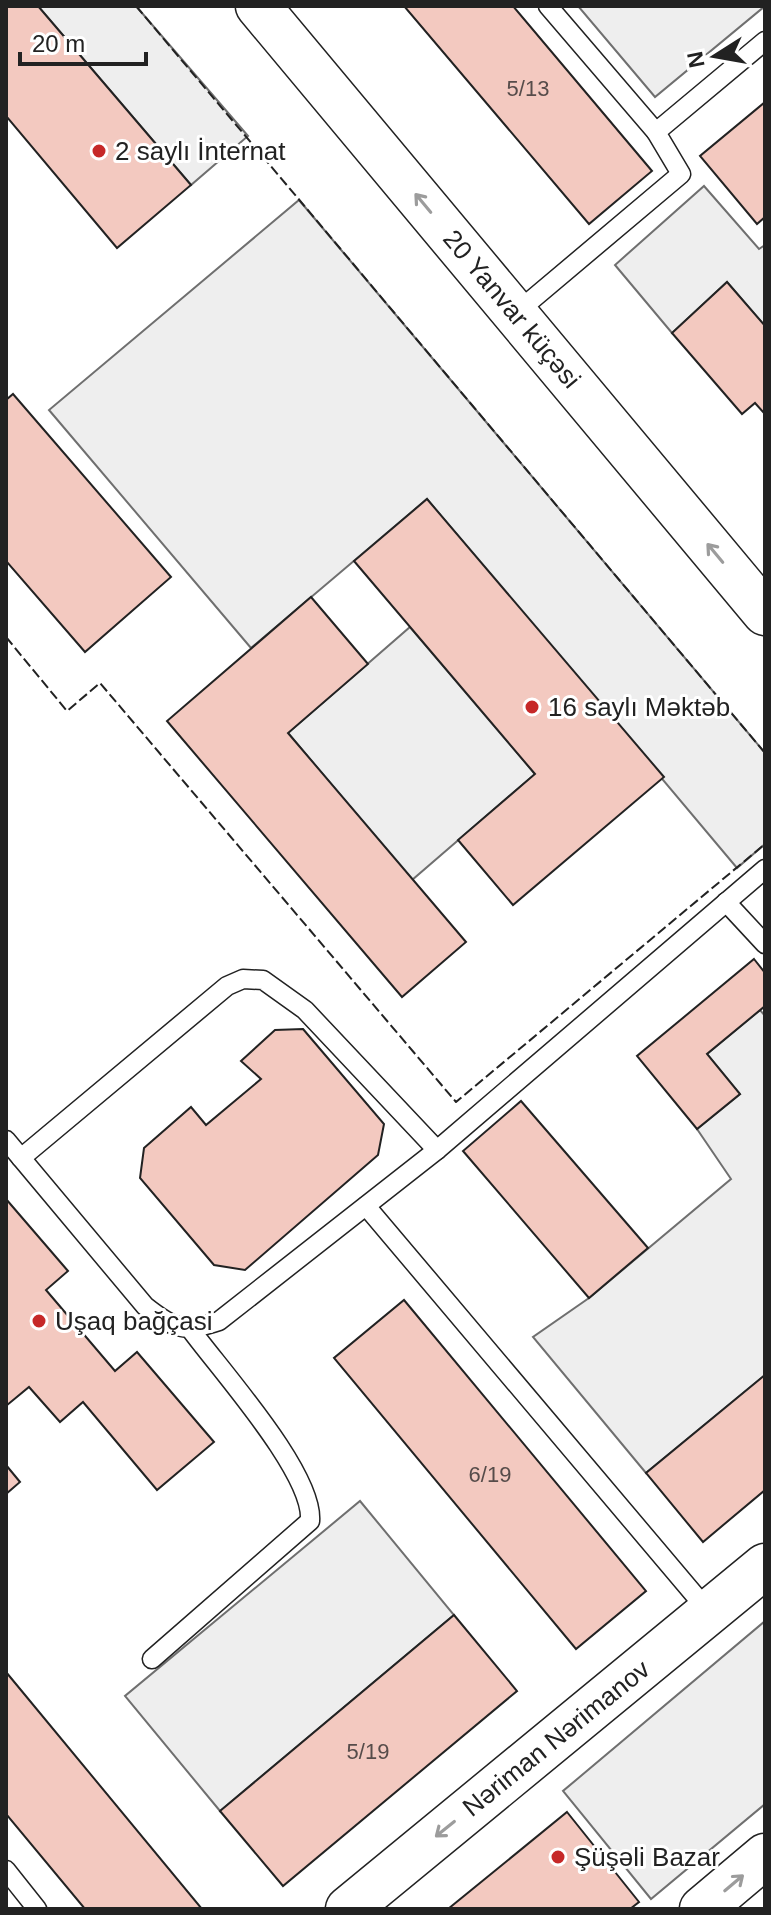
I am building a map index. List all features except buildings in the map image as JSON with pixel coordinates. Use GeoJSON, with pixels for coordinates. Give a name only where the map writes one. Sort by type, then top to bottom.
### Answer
{"type":"FeatureCollection","features":[{"type":"Feature","properties":{"kind":"street","name":"20 Yanvar küçəsi"},"geometry":{"type":"LineString","coordinates":[[258,6],[765,613]]}},
{"type":"Feature","properties":{"kind":"street","name":"Nəriman Nərimanov"},"geometry":{"type":"LineString","coordinates":[[348,1909],[765,1566]]}},
{"type":"Feature","properties":{"kind":"street"},"geometry":{"type":"LineString","coordinates":[[702,1909],[765,1856]]}},
{"type":"Feature","properties":{"kind":"lane"},"geometry":{"type":"LineString","coordinates":[[516,313],[681,174],[656,132],[548,6]]}},
{"type":"Feature","properties":{"kind":"lane"},"geometry":{"type":"LineString","coordinates":[[656,132],[765,41]]}},
{"type":"Feature","properties":{"kind":"lane"},"geometry":{"type":"LineString","coordinates":[[6,1140],[145,1306],[167,1324],[191,1330],[219,1321],[437,1150],[765,869]]}},
{"type":"Feature","properties":{"kind":"lane"},"geometry":{"type":"LineString","coordinates":[[726,902],[765,944]]}},
{"type":"Feature","properties":{"kind":"lane"},"geometry":{"type":"LineString","coordinates":[[21,1158],[227,986],[243,979],[263,980],[305,1010],[437,1150]]}},
{"type":"Feature","properties":{"kind":"lane"},"geometry":{"type":"LineString","coordinates":[[366,1206],[709,1612]]}},
{"type":"Feature","properties":{"kind":"lane"},"geometry":{"type":"LineString","coordinates":[[152,1659],[310,1521],[311,1505],[298,1474],[191,1330]]}},
{"type":"Feature","properties":{"kind":"lane"},"geometry":{"type":"LineString","coordinates":[[6,1870],[37,1909]]}},
{"type":"Feature","properties":{"kind":"shaded area"},"geometry":{"type":"Polygon","coordinates":[[[38,6],[136,6],[248,136],[191,185],[38,6]]]}},
{"type":"Feature","properties":{"kind":"shaded area"},"geometry":{"type":"Polygon","coordinates":[[[578,6],[765,6],[655,97],[578,6]]]}},
{"type":"Feature","properties":{"kind":"shaded area"},"geometry":{"type":"Polygon","coordinates":[[[704,186],[759,249],[765,245],[765,326],[727,282],[672,333],[615,265],[704,186]]]}},
{"type":"Feature","properties":{"kind":"shaded area"},"geometry":{"type":"Polygon","coordinates":[[[299,200],[765,753],[765,844],[737,868],[427,499],[251,648],[49,410],[299,200]]]}},
{"type":"Feature","properties":{"kind":"shaded area"},"geometry":{"type":"Polygon","coordinates":[[[410,627],[535,774],[412,880],[288,733],[410,627]]]}},
{"type":"Feature","properties":{"kind":"shaded area"},"geometry":{"type":"Polygon","coordinates":[[[760,1010],[765,1016],[765,1375],[646,1473],[533,1337],[589,1298],[731,1179],[697,1129],[740,1094],[707,1054],[760,1010]]]}},
{"type":"Feature","properties":{"kind":"shaded area"},"geometry":{"type":"Polygon","coordinates":[[[360,1501],[454,1615],[220,1811],[125,1696],[360,1501]]]}},
{"type":"Feature","properties":{"kind":"shaded area"},"geometry":{"type":"Polygon","coordinates":[[[765,1621],[765,1804],[651,1899],[563,1791],[765,1621]]]}},
{"type":"Feature","properties":{"kind":"fence"},"geometry":{"type":"LineString","coordinates":[[136,6],[765,753]]}},
{"type":"Feature","properties":{"kind":"fence"},"geometry":{"type":"LineString","coordinates":[[6,637],[67,711],[100,683],[456,1102],[765,844]]}},
{"type":"Feature","properties":{"kind":"place","name":"2 saylı İnternat"},"geometry":{"type":"Point","coordinates":[99,151]}},
{"type":"Feature","properties":{"kind":"place","name":"16 saylı Məktəb"},"geometry":{"type":"Point","coordinates":[532,707]}},
{"type":"Feature","properties":{"kind":"place","name":"Uşaq bağçasi"},"geometry":{"type":"Point","coordinates":[39,1321]}},
{"type":"Feature","properties":{"kind":"place","name":"Şüşəli Bazar"},"geometry":{"type":"Point","coordinates":[558,1857]}}]}
